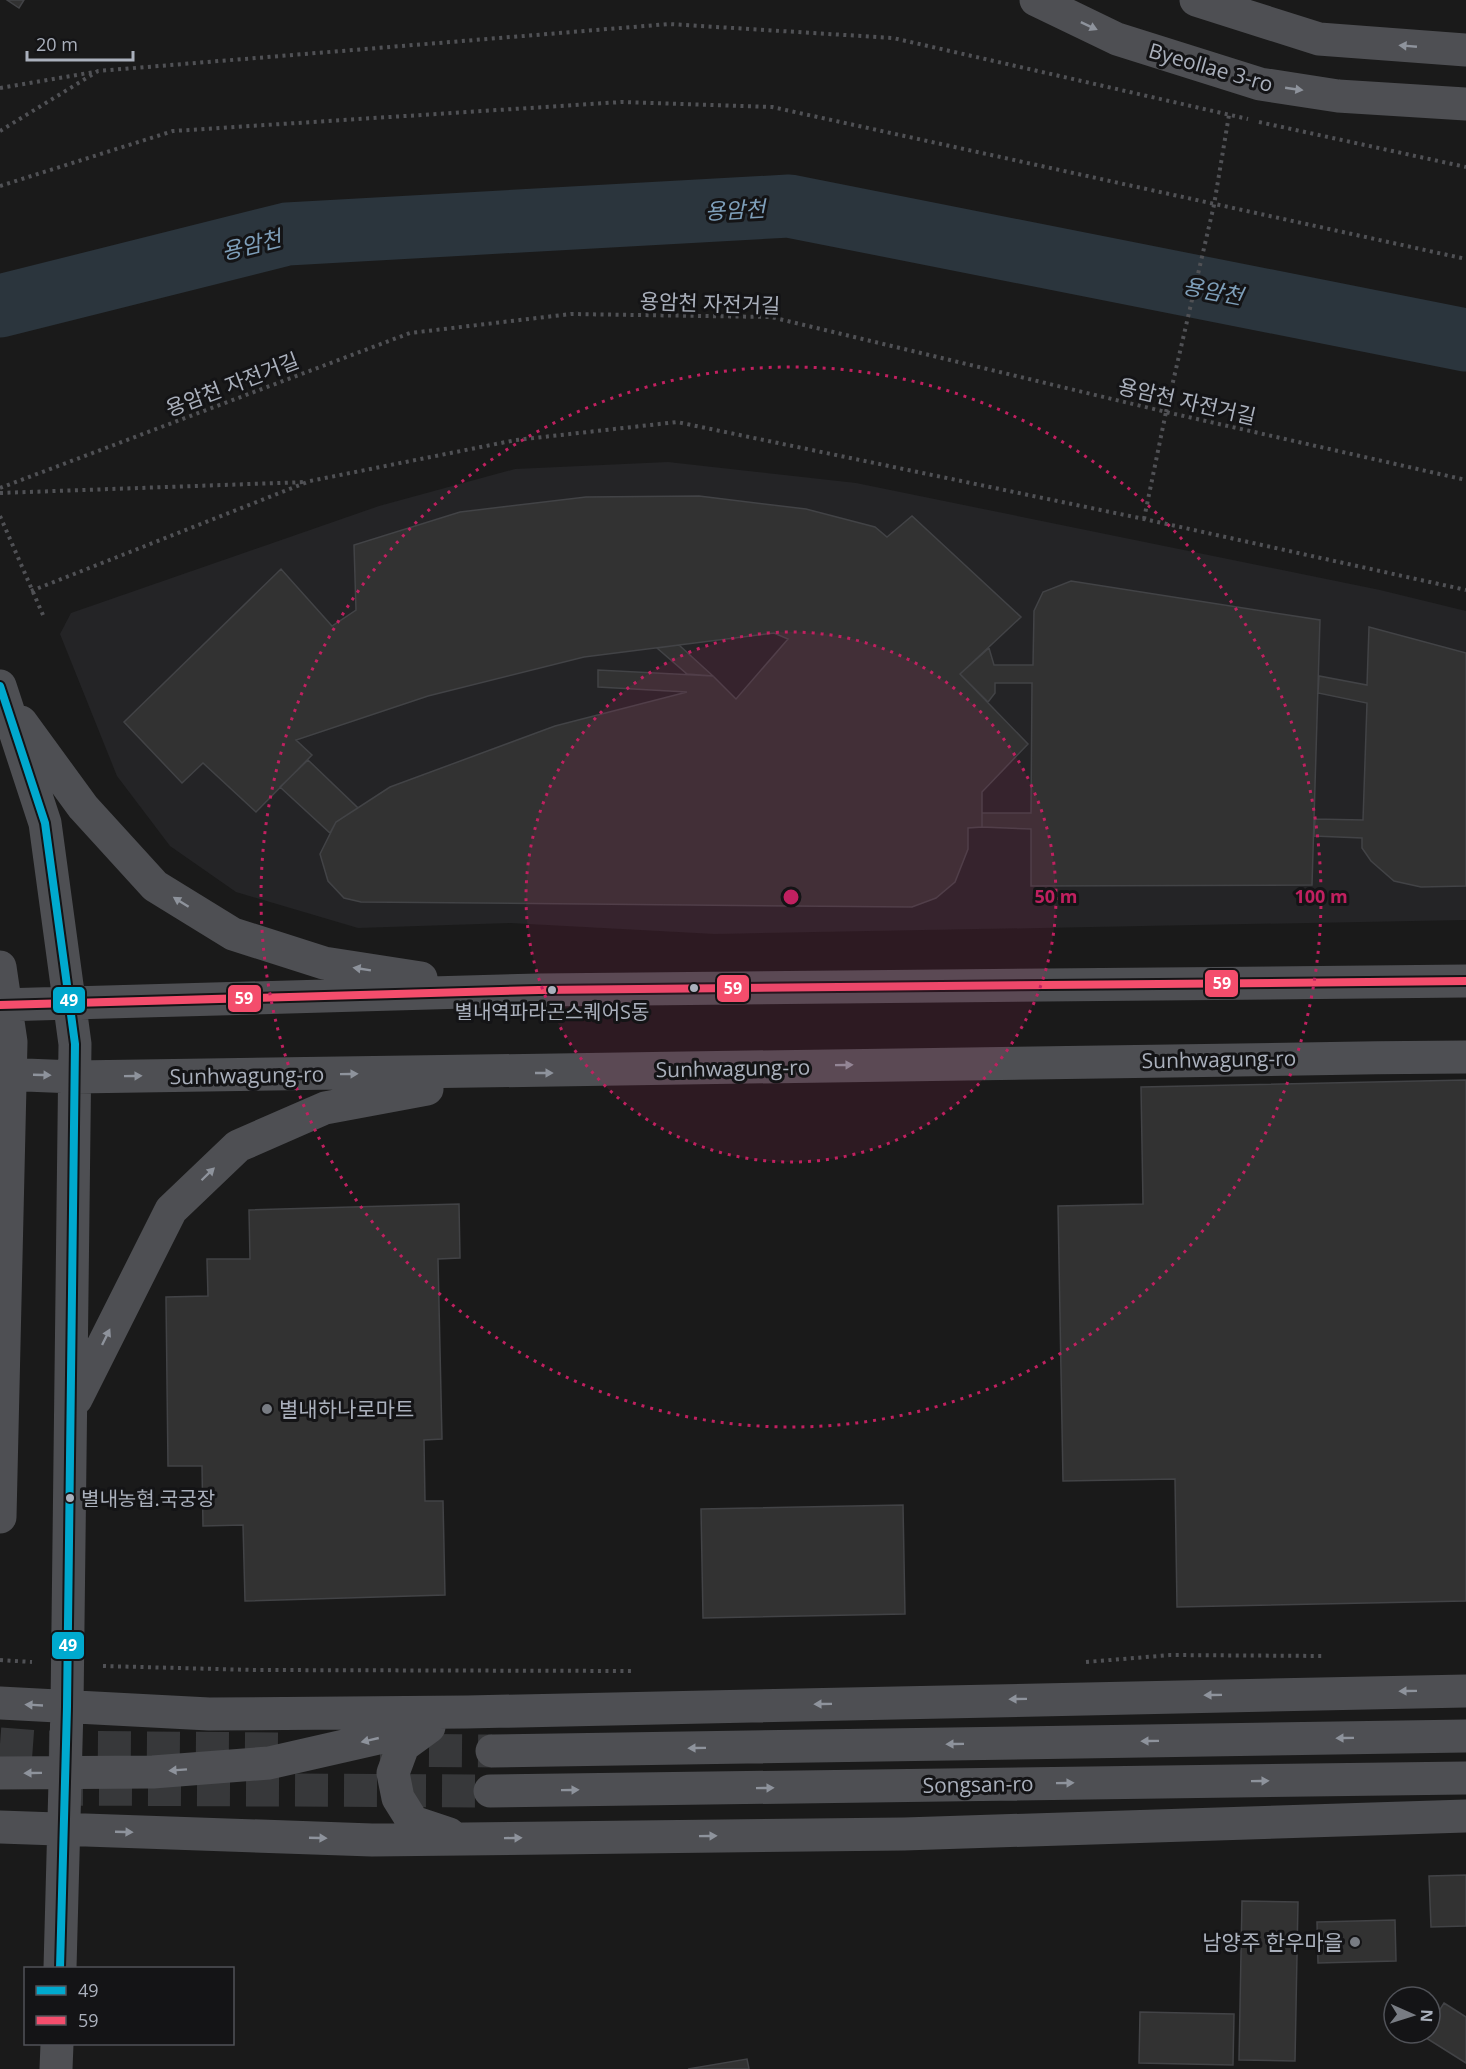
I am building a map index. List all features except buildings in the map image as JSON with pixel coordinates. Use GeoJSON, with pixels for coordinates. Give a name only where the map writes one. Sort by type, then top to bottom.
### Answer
{"type":"FeatureCollection","features":[{"type":"Feature","properties":{"kind":"street","name":"Byeollae 3-ro"},"geometry":{"type":"LineString","coordinates":[[1036,0],[1117,39],[1260,84],[1338,96],[1466,104]]}},
{"type":"Feature","properties":{"kind":"street"},"geometry":{"type":"LineString","coordinates":[[1196,0],[1319,39],[1466,51]]}},
{"type":"Feature","properties":{"kind":"street"},"geometry":{"type":"LineString","coordinates":[[2,692],[83,807],[155,886],[233,934],[324,963],[503,990]]}},
{"type":"Feature","properties":{"kind":"street"},"geometry":{"type":"LineString","coordinates":[[2,692],[45,823],[75,1044],[68,1664],[60,1967]]}},
{"type":"Feature","properties":{"kind":"street"},"geometry":{"type":"LineString","coordinates":[[0,967],[3,1005],[11,1042],[5,1074],[0,1517]]}},
{"type":"Feature","properties":{"kind":"street"},"geometry":{"type":"LineString","coordinates":[[3,1005],[503,990],[1466,981]]}},
{"type":"Feature","properties":{"kind":"street","name":"Sunhwagung-ro"},"geometry":{"type":"LineString","coordinates":[[5,1074],[75,1077],[510,1073],[978,1062],[1466,1057]]}},
{"type":"Feature","properties":{"kind":"street"},"geometry":{"type":"LineString","coordinates":[[71,1409],[171,1210],[238,1146],[325,1108],[510,1073]]}},
{"type":"Feature","properties":{"kind":"street"},"geometry":{"type":"LineString","coordinates":[[0,1703],[210,1714],[467,1712],[1466,1691]]}},
{"type":"Feature","properties":{"kind":"street"},"geometry":{"type":"LineString","coordinates":[[0,1773],[153,1772],[269,1763],[427,1727],[467,1712]]}},
{"type":"Feature","properties":{"kind":"street"},"geometry":{"type":"LineString","coordinates":[[427,1727],[403,1746],[393,1773],[398,1798],[413,1822],[462,1839]]}},
{"type":"Feature","properties":{"kind":"street","name":"Songsan-ro"},"geometry":{"type":"LineString","coordinates":[[492,1751],[1466,1736]]}},
{"type":"Feature","properties":{"kind":"street","name":"Songsan-ro"},"geometry":{"type":"LineString","coordinates":[[490,1791],[1466,1778]]}},
{"type":"Feature","properties":{"kind":"street"},"geometry":{"type":"LineString","coordinates":[[0,1827],[372,1839],[462,1839],[904,1834],[1466,1816]]}},
{"type":"Feature","properties":{"kind":"street"},"geometry":{"type":"LineString","coordinates":[[56,2069],[57,2045]]}},
{"type":"Feature","properties":{"kind":"path"},"geometry":{"type":"LineString","coordinates":[[0,88],[98,71],[669,24],[893,38],[1466,167]]}},
{"type":"Feature","properties":{"kind":"path"},"geometry":{"type":"LineString","coordinates":[[0,131],[98,71]]}},
{"type":"Feature","properties":{"kind":"path"},"geometry":{"type":"LineString","coordinates":[[0,186],[173,131],[622,102],[772,107],[1466,259]]}},
{"type":"Feature","properties":{"kind":"path"},"geometry":{"type":"LineString","coordinates":[[1144,519],[1166,412],[1214,205],[1228,115]]}},
{"type":"Feature","properties":{"kind":"path","name":"용암천 자전거길"},"geometry":{"type":"LineString","coordinates":[[0,488],[410,333],[571,314],[771,317],[1166,412],[1466,480]]}},
{"type":"Feature","properties":{"kind":"path"},"geometry":{"type":"LineString","coordinates":[[0,493],[310,482],[516,440],[677,422],[1144,519],[1466,590]]}},
{"type":"Feature","properties":{"kind":"path"},"geometry":{"type":"LineString","coordinates":[[31,591],[310,482]]}},
{"type":"Feature","properties":{"kind":"path"},"geometry":{"type":"LineString","coordinates":[[0,516],[43,615]]}},
{"type":"Feature","properties":{"kind":"path"},"geometry":{"type":"LineString","coordinates":[[1078,1662],[1170,1655],[1326,1656]]}},
{"type":"Feature","properties":{"kind":"path"},"geometry":{"type":"LineString","coordinates":[[0,1660],[254,1670],[643,1671]]}},
{"type":"Feature","properties":{"kind":"shaded area"},"geometry":{"type":"Polygon","coordinates":[[[668,462],[856,483],[1380,590],[1466,611],[1466,920],[715,934],[510,923],[358,928],[236,892],[170,846],[117,776],[60,634],[71,613],[379,506],[515,469],[668,462]]]}},
{"type":"Feature","properties":{"kind":"waterway","name":"용암천"},"geometry":{"type":"LineString","coordinates":[[0,306],[287,234],[789,206],[1466,340]]}},
{"type":"Feature","properties":{"kind":"tunnel"},"geometry":{"type":"LineString","coordinates":[[0,1744],[41,1747],[281,1749]]}},
{"type":"Feature","properties":{"kind":"tunnel"},"geometry":{"type":"LineString","coordinates":[[380,1750],[492,1751]]}},
{"type":"Feature","properties":{"kind":"tunnel"},"geometry":{"type":"LineString","coordinates":[[50,1789],[490,1791]]}},
{"type":"Feature","properties":{"kind":"transit line","name":"49"},"geometry":{"type":"LineString","coordinates":[[0,686],[45,823],[75,1044],[67,1707],[60,1967]]}},
{"type":"Feature","properties":{"kind":"transit line","name":"59"},"geometry":{"type":"LineString","coordinates":[[0,1005],[539,990],[1466,981]]}},
{"type":"Feature","properties":{"kind":"place","name":"별내역파라곤스퀘어S동"},"geometry":{"type":"Point","coordinates":[552,990]}},
{"type":"Feature","properties":{"kind":"place","name":"별내하나로마트"},"geometry":{"type":"Point","coordinates":[267,1409]}},
{"type":"Feature","properties":{"kind":"place","name":"별내농협.국궁장"},"geometry":{"type":"Point","coordinates":[70,1498]}},
{"type":"Feature","properties":{"kind":"place","name":"남양주 한우마을"},"geometry":{"type":"Point","coordinates":[1355,1942]}}]}
